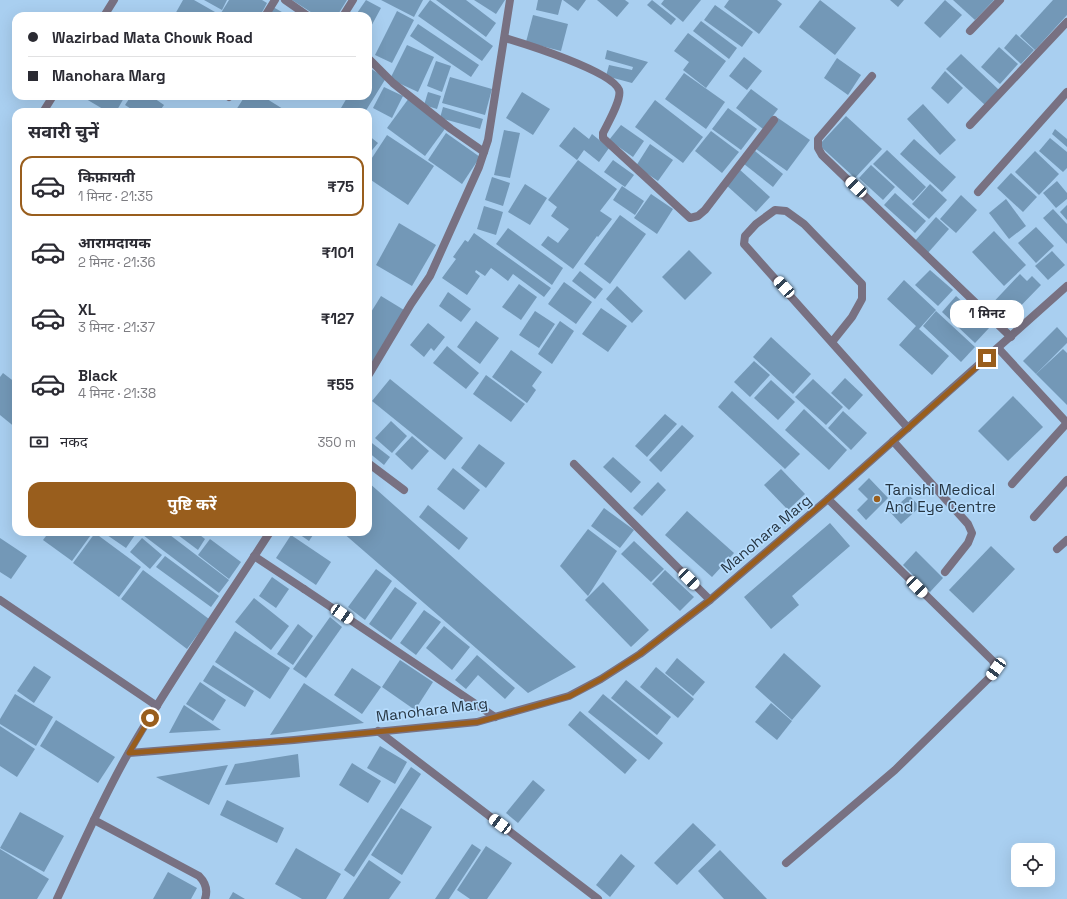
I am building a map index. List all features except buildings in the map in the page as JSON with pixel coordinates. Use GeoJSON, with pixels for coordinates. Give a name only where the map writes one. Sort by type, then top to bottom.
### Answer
{"type":"FeatureCollection","features":[{"type":"Feature","properties":{"kind":"street"},"geometry":{"type":"LineString","coordinates":[[106,12],[114,0]]}},
{"type":"Feature","properties":{"kind":"street"},"geometry":{"type":"LineString","coordinates":[[268,12],[275,0]]}},
{"type":"Feature","properties":{"kind":"street"},"geometry":{"type":"LineString","coordinates":[[285,0],[302,12]]}},
{"type":"Feature","properties":{"kind":"street"},"geometry":{"type":"LineString","coordinates":[[346,12],[353,0]]}},
{"type":"Feature","properties":{"kind":"street"},"geometry":{"type":"LineString","coordinates":[[372,369],[411,304],[430,276],[479,167],[488,140],[510,0]]}},
{"type":"Feature","properties":{"kind":"street"},"geometry":{"type":"LineString","coordinates":[[970,31],[1000,0]]}},
{"type":"Feature","properties":{"kind":"street"},"geometry":{"type":"LineString","coordinates":[[970,125],[1067,22]]}},
{"type":"Feature","properties":{"kind":"street"},"geometry":{"type":"LineString","coordinates":[[505,38],[566,59],[613,82],[619,89],[619,98],[603,133],[603,138],[690,218],[698,216],[705,210],[774,120]]}},
{"type":"Feature","properties":{"kind":"street"},"geometry":{"type":"LineString","coordinates":[[372,62],[393,83],[484,152]]}},
{"type":"Feature","properties":{"kind":"street"},"geometry":{"type":"LineString","coordinates":[[872,76],[818,139],[818,148],[822,155],[1011,337]]}},
{"type":"Feature","properties":{"kind":"street"},"geometry":{"type":"LineString","coordinates":[[978,192],[1067,92]]}},
{"type":"Feature","properties":{"kind":"street"},"geometry":{"type":"LineString","coordinates":[[832,342],[852,317],[862,299],[862,284],[804,224],[786,211],[774,210],[756,224],[745,236],[744,244],[908,428]]}},
{"type":"Feature","properties":{"kind":"street","name":"Manohara Marg"},"geometry":{"type":"LineString","coordinates":[[129,753],[478,722],[570,696],[640,654],[710,600],[828,499],[1067,286]]}},
{"type":"Feature","properties":{"kind":"street"},"geometry":{"type":"LineString","coordinates":[[998,348],[1067,423],[1012,484]]}},
{"type":"Feature","properties":{"kind":"street"},"geometry":{"type":"LineString","coordinates":[[893,441],[968,524],[972,533],[968,544],[945,572]]}},
{"type":"Feature","properties":{"kind":"street"},"geometry":{"type":"LineString","coordinates":[[574,464],[710,600]]}},
{"type":"Feature","properties":{"kind":"street"},"geometry":{"type":"LineString","coordinates":[[372,465],[404,490]]}},
{"type":"Feature","properties":{"kind":"street"},"geometry":{"type":"LineString","coordinates":[[1034,516],[1067,480]]}},
{"type":"Feature","properties":{"kind":"street"},"geometry":{"type":"LineString","coordinates":[[786,863],[895,770],[990,677],[996,669],[993,661],[828,499]]}},
{"type":"Feature","properties":{"kind":"street"},"geometry":{"type":"LineString","coordinates":[[57,899],[94,820],[129,753],[157,706],[267,536]]}},
{"type":"Feature","properties":{"kind":"street"},"geometry":{"type":"LineString","coordinates":[[1057,549],[1067,540]]}},
{"type":"Feature","properties":{"kind":"street"},"geometry":{"type":"LineString","coordinates":[[254,556],[495,717]]}},
{"type":"Feature","properties":{"kind":"street"},"geometry":{"type":"LineString","coordinates":[[0,600],[157,706]]}},
{"type":"Feature","properties":{"kind":"street"},"geometry":{"type":"LineString","coordinates":[[378,731],[598,899]]}},
{"type":"Feature","properties":{"kind":"street"},"geometry":{"type":"LineString","coordinates":[[94,820],[199,876],[205,882],[205,899]]}},
{"type":"Feature","properties":{"kind":"place","name":"Tanishi Medical And Eye Centre"},"geometry":{"type":"Point","coordinates":[877,499]}},
{"type":"Feature","properties":{"kind":"route"},"geometry":{"type":"LineString","coordinates":[[150,718],[129,753],[294,740],[478,722],[570,696],[601,679],[640,654],[710,600],[828,499],[987,358]]}}]}
